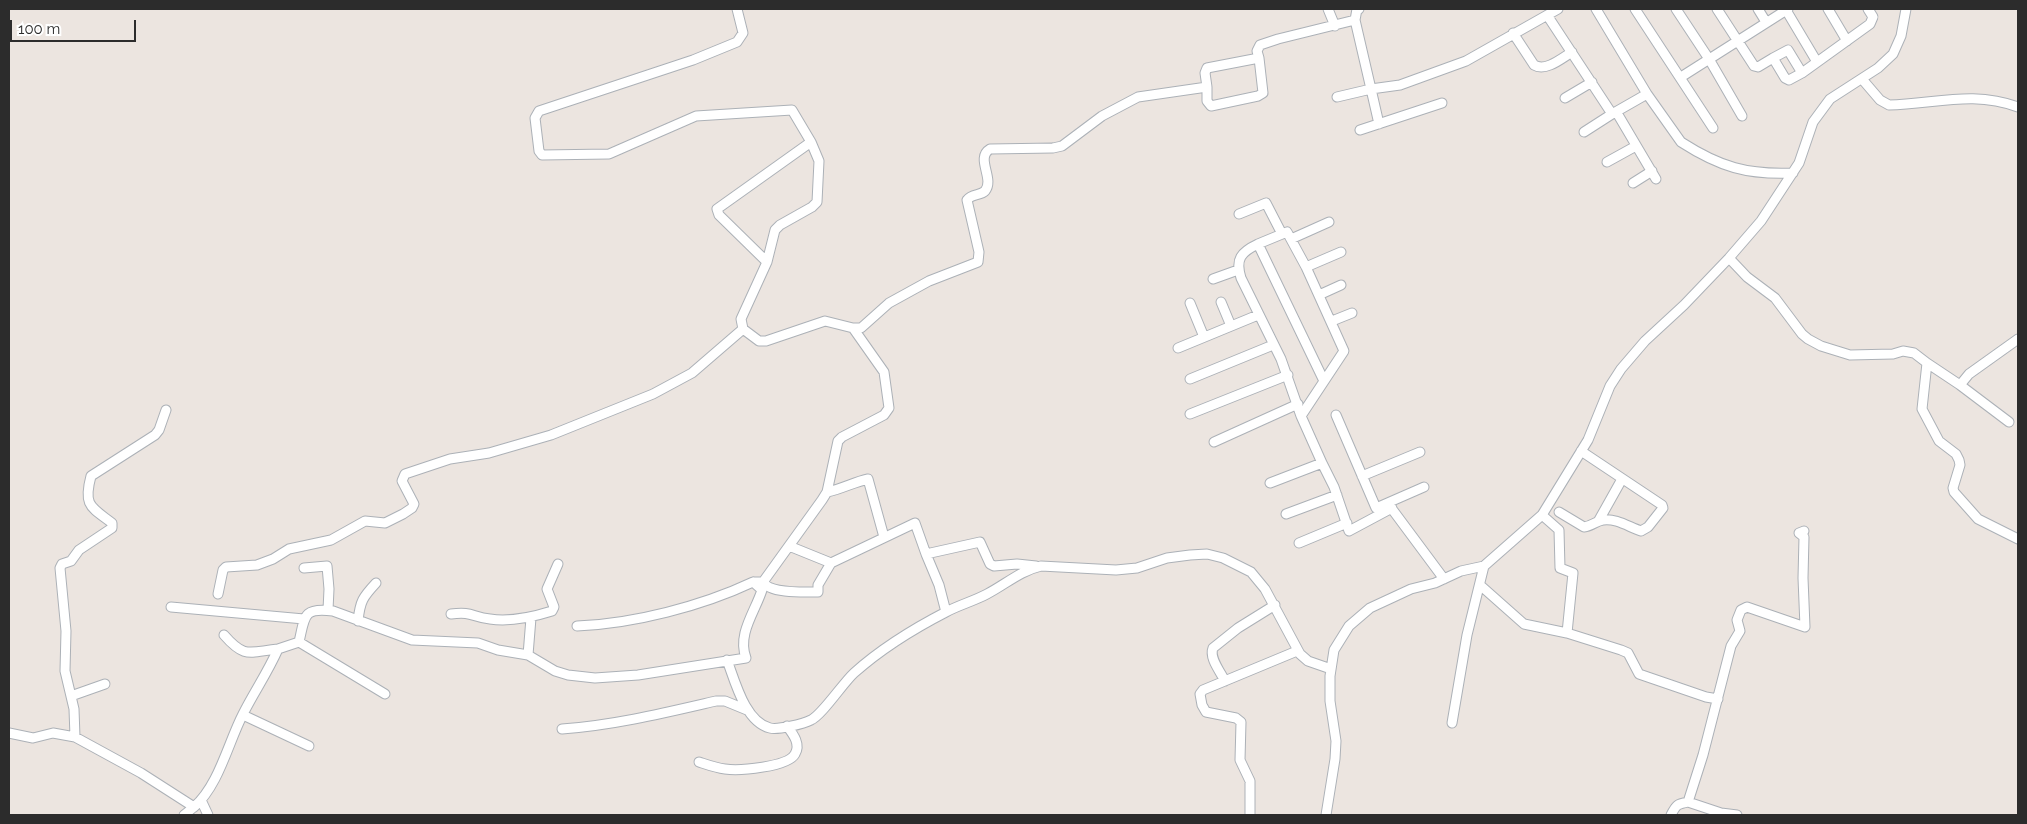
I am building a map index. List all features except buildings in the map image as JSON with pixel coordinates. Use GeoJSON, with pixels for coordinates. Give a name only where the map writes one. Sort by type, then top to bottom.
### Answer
{"type":"FeatureCollection","features":[{"type":"Feature","properties":{"kind":"street"},"geometry":{"type":"LineString","coordinates":[[737,9],[743,33],[737,42],[693,60],[537,113],[536,118],[540,153],[545,156],[609,154],[692,117],[781,110],[793,111],[819,160],[817,202],[812,208],[776,228],[772,235],[767,262],[742,319],[743,329],[758,341],[766,341],[825,321],[853,328],[861,328],[889,303],[929,281],[978,262],[980,252],[967,200],[971,195],[983,192],[986,189],[984,157],[987,150],[1062,146],[1102,116],[1138,97],[1207,86]]}},
{"type":"Feature","properties":{"kind":"street"},"geometry":{"type":"LineString","coordinates":[[1328,9],[1335,26]]}},
{"type":"Feature","properties":{"kind":"street"},"geometry":{"type":"LineString","coordinates":[[1359,9],[1357,9],[1355,20],[1379,124]]}},
{"type":"Feature","properties":{"kind":"street"},"geometry":{"type":"LineString","coordinates":[[1337,97],[1400,85],[1466,61],[1558,9]]}},
{"type":"Feature","properties":{"kind":"street"},"geometry":{"type":"LineString","coordinates":[[1596,9],[1647,94],[1688,148],[1745,172],[1767,174],[1793,173]]}},
{"type":"Feature","properties":{"kind":"street"},"geometry":{"type":"LineString","coordinates":[[1635,9],[1713,128]]}},
{"type":"Feature","properties":{"kind":"street"},"geometry":{"type":"LineString","coordinates":[[1676,9],[1709,59],[1742,116]]}},
{"type":"Feature","properties":{"kind":"street"},"geometry":{"type":"LineString","coordinates":[[1717,9],[1755,67],[1788,50],[1802,73]]}},
{"type":"Feature","properties":{"kind":"street"},"geometry":{"type":"LineString","coordinates":[[1758,9],[1766,22]]}},
{"type":"Feature","properties":{"kind":"street"},"geometry":{"type":"LineString","coordinates":[[1680,77],[1787,9],[1817,62]]}},
{"type":"Feature","properties":{"kind":"street"},"geometry":{"type":"LineString","coordinates":[[1828,9],[1847,41]]}},
{"type":"Feature","properties":{"kind":"street"},"geometry":{"type":"LineString","coordinates":[[1773,58],[1786,79],[1791,80],[1847,41],[1873,20],[1868,9]]}},
{"type":"Feature","properties":{"kind":"street"},"geometry":{"type":"LineString","coordinates":[[1326,815],[1336,742],[1330,701],[1331,669],[1334,650],[1349,626],[1370,608],[1461,571],[1484,566],[1542,515],[1588,440],[1610,386],[1621,370],[1645,340],[1684,305],[1761,221],[1799,163],[1813,122],[1830,99],[1878,68],[1892,54],[1902,36],[1906,9]]}},
{"type":"Feature","properties":{"kind":"street"},"geometry":{"type":"LineString","coordinates":[[1547,15],[1654,175],[1634,183]]}},
{"type":"Feature","properties":{"kind":"street"},"geometry":{"type":"LineString","coordinates":[[1259,58],[1207,68],[1205,73],[1207,100],[1211,106],[1258,96],[1263,93],[1258,47],[1265,42],[1355,20]]}},
{"type":"Feature","properties":{"kind":"street"},"geometry":{"type":"LineString","coordinates":[[1513,33],[1534,65],[1538,67],[1546,67],[1572,52]]}},
{"type":"Feature","properties":{"kind":"street"},"geometry":{"type":"LineString","coordinates":[[1862,79],[1880,100],[1889,105],[1966,98],[1999,100],[2018,107]]}},
{"type":"Feature","properties":{"kind":"street"},"geometry":{"type":"LineString","coordinates":[[1565,98],[1592,82]]}},
{"type":"Feature","properties":{"kind":"street"},"geometry":{"type":"LineString","coordinates":[[1584,132],[1647,94]]}},
{"type":"Feature","properties":{"kind":"street"},"geometry":{"type":"LineString","coordinates":[[1360,130],[1442,103]]}},
{"type":"Feature","properties":{"kind":"street"},"geometry":{"type":"LineString","coordinates":[[767,262],[719,215],[717,209],[811,142]]}},
{"type":"Feature","properties":{"kind":"street"},"geometry":{"type":"LineString","coordinates":[[1607,162],[1636,146]]}},
{"type":"Feature","properties":{"kind":"street"},"geometry":{"type":"LineString","coordinates":[[1239,214],[1266,203],[1282,234]]}},
{"type":"Feature","properties":{"kind":"street"},"geometry":{"type":"LineString","coordinates":[[1291,239],[1329,222]]}},
{"type":"Feature","properties":{"kind":"street"},"geometry":{"type":"LineString","coordinates":[[1301,416],[1344,351],[1332,321],[1287,232],[1244,252],[1239,259],[1238,270],[1288,375],[1301,416],[1337,495],[1349,532],[1390,505],[1424,487]]}},
{"type":"Feature","properties":{"kind":"street"},"geometry":{"type":"LineString","coordinates":[[1258,244],[1324,381]]}},
{"type":"Feature","properties":{"kind":"street"},"geometry":{"type":"LineString","coordinates":[[1306,267],[1341,252]]}},
{"type":"Feature","properties":{"kind":"street"},"geometry":{"type":"LineString","coordinates":[[1729,258],[1747,276],[1775,298],[1802,334],[1808,339],[1821,346],[1850,355],[1893,354],[1903,351],[1914,353],[2009,422]]}},
{"type":"Feature","properties":{"kind":"street"},"geometry":{"type":"LineString","coordinates":[[1213,279],[1238,270]]}},
{"type":"Feature","properties":{"kind":"street"},"geometry":{"type":"LineString","coordinates":[[1319,295],[1341,285]]}},
{"type":"Feature","properties":{"kind":"street"},"geometry":{"type":"LineString","coordinates":[[1221,302],[1232,326]]}},
{"type":"Feature","properties":{"kind":"street"},"geometry":{"type":"LineString","coordinates":[[1190,303],[1204,337]]}},
{"type":"Feature","properties":{"kind":"street"},"geometry":{"type":"LineString","coordinates":[[1332,321],[1352,313]]}},
{"type":"Feature","properties":{"kind":"street"},"geometry":{"type":"LineString","coordinates":[[1178,348],[1258,315]]}},
{"type":"Feature","properties":{"kind":"street"},"geometry":{"type":"LineString","coordinates":[[577,626],[598,625],[684,608],[758,582],[789,546],[827,492],[838,441],[884,415],[890,404],[884,372],[853,328]]}},
{"type":"Feature","properties":{"kind":"street"},"geometry":{"type":"LineString","coordinates":[[218,594],[223,570],[226,567],[257,565],[273,559],[289,549],[331,540],[365,521],[385,523],[403,514],[412,508],[414,504],[402,481],[408,472],[450,459],[489,452],[551,435],[652,394],[692,373],[743,329]]}},
{"type":"Feature","properties":{"kind":"street"},"geometry":{"type":"LineString","coordinates":[[1960,385],[1969,374],[2014,342],[2018,350]]}},
{"type":"Feature","properties":{"kind":"street"},"geometry":{"type":"LineString","coordinates":[[1190,379],[1273,345]]}},
{"type":"Feature","properties":{"kind":"street"},"geometry":{"type":"LineString","coordinates":[[1927,363],[1922,409],[1939,441],[1956,454],[1959,460],[1960,464],[1953,488],[1954,492],[1978,519],[2018,539]]}},
{"type":"Feature","properties":{"kind":"street"},"geometry":{"type":"LineString","coordinates":[[1190,414],[1288,375]]}},
{"type":"Feature","properties":{"kind":"street"},"geometry":{"type":"LineString","coordinates":[[1214,442],[1298,404]]}},
{"type":"Feature","properties":{"kind":"street"},"geometry":{"type":"LineString","coordinates":[[75,736],[76,723],[72,696],[65,675],[66,631],[60,568],[62,564],[71,561],[79,550],[112,528],[112,523],[95,513],[88,499],[91,476],[155,435],[160,430],[166,410]]}},
{"type":"Feature","properties":{"kind":"street"},"geometry":{"type":"LineString","coordinates":[[1336,415],[1376,508],[1390,505]]}},
{"type":"Feature","properties":{"kind":"street"},"geometry":{"type":"LineString","coordinates":[[1581,451],[1664,508],[1648,527],[1643,530],[1616,521],[1599,520]]}},
{"type":"Feature","properties":{"kind":"street"},"geometry":{"type":"LineString","coordinates":[[1362,476],[1420,452]]}},
{"type":"Feature","properties":{"kind":"street"},"geometry":{"type":"LineString","coordinates":[[1270,483],[1322,463]]}},
{"type":"Feature","properties":{"kind":"street"},"geometry":{"type":"LineString","coordinates":[[827,492],[839,490],[868,478],[884,537]]}},
{"type":"Feature","properties":{"kind":"street"},"geometry":{"type":"LineString","coordinates":[[1559,512],[1584,527],[1594,525],[1599,520],[1622,478]]}},
{"type":"Feature","properties":{"kind":"street"},"geometry":{"type":"LineString","coordinates":[[1286,514],[1337,495]]}},
{"type":"Feature","properties":{"kind":"street"},"geometry":{"type":"LineString","coordinates":[[1390,505],[1444,579]]}},
{"type":"Feature","properties":{"kind":"street"},"geometry":{"type":"LineString","coordinates":[[1542,515],[1559,530],[1560,568],[1573,573],[1567,633]]}},
{"type":"Feature","properties":{"kind":"street"},"geometry":{"type":"LineString","coordinates":[[758,582],[768,588],[818,592],[818,585],[831,563],[914,523],[939,585],[946,612]]}},
{"type":"Feature","properties":{"kind":"street"},"geometry":{"type":"LineString","coordinates":[[1298,542],[1347,523]]}},
{"type":"Feature","properties":{"kind":"street"},"geometry":{"type":"LineString","coordinates":[[1688,802],[1718,699],[1731,646],[1740,631],[1737,620],[1741,610],[1747,607],[1804,627],[1804,537],[1799,534],[1804,531]]}},
{"type":"Feature","properties":{"kind":"street"},"geometry":{"type":"LineString","coordinates":[[926,554],[980,542],[990,564],[994,566],[1018,564],[1116,570],[1137,568],[1168,558],[1207,554],[1223,558],[1251,572],[1265,588],[1297,651],[1308,661],[1331,669]]}},
{"type":"Feature","properties":{"kind":"street"},"geometry":{"type":"LineString","coordinates":[[789,546],[831,563]]}},
{"type":"Feature","properties":{"kind":"street"},"geometry":{"type":"LineString","coordinates":[[451,614],[466,612],[492,620],[531,618],[554,610],[547,589],[558,564]]}},
{"type":"Feature","properties":{"kind":"street"},"geometry":{"type":"LineString","coordinates":[[304,568],[326,566],[329,589],[328,610]]}},
{"type":"Feature","properties":{"kind":"street"},"geometry":{"type":"LineString","coordinates":[[562,729],[618,723],[716,701],[725,701],[747,710],[771,729],[812,720],[852,674],[901,636],[946,612],[988,594],[1015,575],[1041,566]]}},
{"type":"Feature","properties":{"kind":"street"},"geometry":{"type":"LineString","coordinates":[[1452,723],[1467,635],[1484,566]]}},
{"type":"Feature","properties":{"kind":"street"},"geometry":{"type":"LineString","coordinates":[[299,642],[304,619],[315,610],[328,610],[412,640],[478,643],[498,650],[528,656],[555,671],[568,675],[595,678],[638,675],[746,658],[743,650],[746,626],[754,613],[762,590],[758,582]]}},
{"type":"Feature","properties":{"kind":"street"},"geometry":{"type":"LineString","coordinates":[[358,621],[360,603],[376,583]]}},
{"type":"Feature","properties":{"kind":"street"},"geometry":{"type":"LineString","coordinates":[[1480,585],[1524,624],[1567,633],[1628,653],[1639,674],[1697,694],[1718,699]]}},
{"type":"Feature","properties":{"kind":"street"},"geometry":{"type":"LineString","coordinates":[[1225,681],[1214,658],[1213,648],[1238,628],[1275,605]]}},
{"type":"Feature","properties":{"kind":"street"},"geometry":{"type":"LineString","coordinates":[[172,607],[304,619]]}},
{"type":"Feature","properties":{"kind":"street"},"geometry":{"type":"LineString","coordinates":[[528,656],[531,618]]}},
{"type":"Feature","properties":{"kind":"street"},"geometry":{"type":"LineString","coordinates":[[224,635],[239,651],[245,653],[278,649],[299,642],[385,694]]}},
{"type":"Feature","properties":{"kind":"street"},"geometry":{"type":"LineString","coordinates":[[184,815],[198,804],[210,787],[243,715],[278,649]]}},
{"type":"Feature","properties":{"kind":"street"},"geometry":{"type":"LineString","coordinates":[[1250,815],[1250,781],[1240,760],[1240,722],[1236,718],[1206,712],[1200,696],[1203,690],[1297,651]]}},
{"type":"Feature","properties":{"kind":"street"},"geometry":{"type":"LineString","coordinates":[[727,660],[747,710]]}},
{"type":"Feature","properties":{"kind":"street"},"geometry":{"type":"LineString","coordinates":[[72,696],[105,684]]}},
{"type":"Feature","properties":{"kind":"street"},"geometry":{"type":"LineString","coordinates":[[243,715],[309,746]]}},
{"type":"Feature","properties":{"kind":"street"},"geometry":{"type":"LineString","coordinates":[[699,762],[733,770],[757,768],[786,762],[795,755],[796,750],[795,736],[787,726]]}},
{"type":"Feature","properties":{"kind":"street"},"geometry":{"type":"LineString","coordinates":[[9,734],[33,738],[53,733],[75,736],[198,804],[208,815]]}},
{"type":"Feature","properties":{"kind":"street"},"geometry":{"type":"LineString","coordinates":[[1670,815],[1678,804],[1688,802],[1721,813],[1737,815]]}}]}
